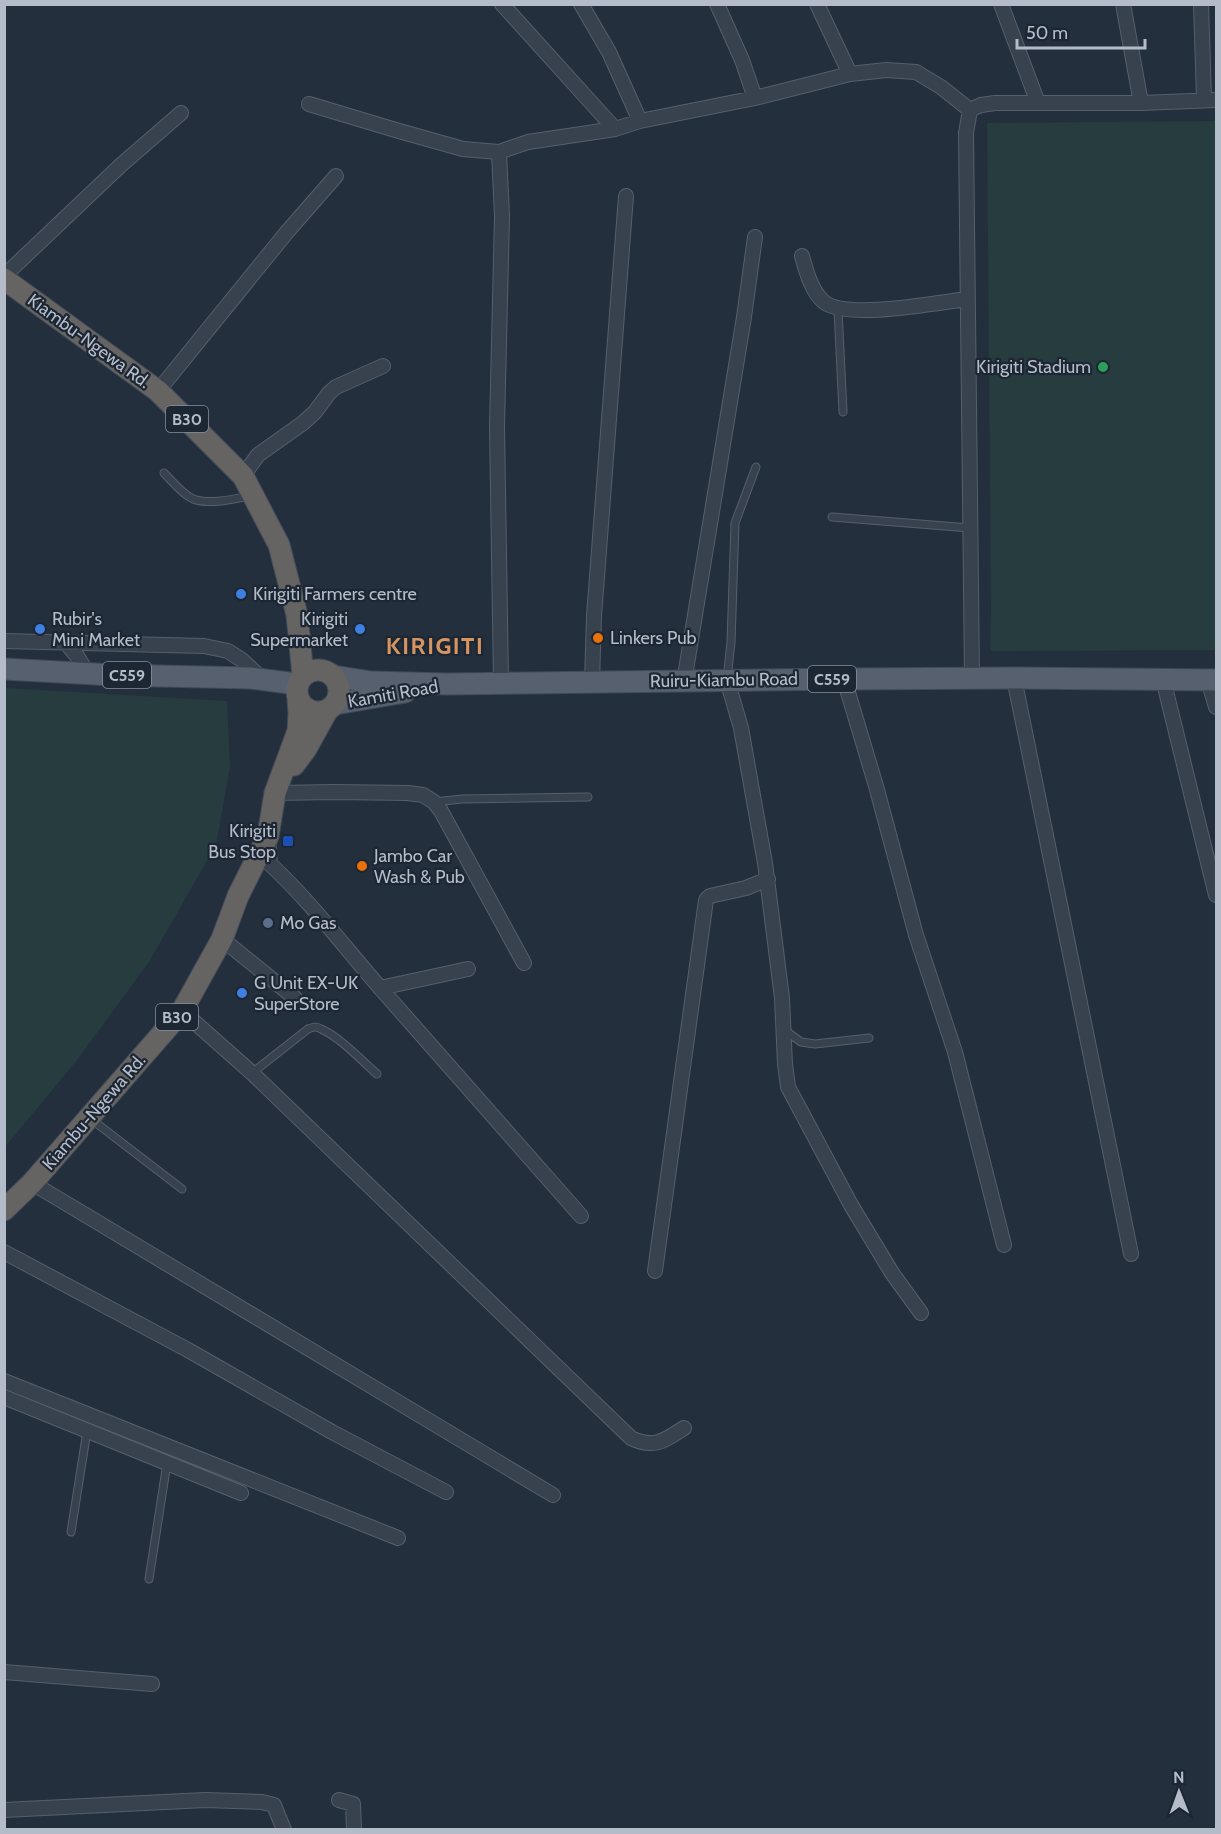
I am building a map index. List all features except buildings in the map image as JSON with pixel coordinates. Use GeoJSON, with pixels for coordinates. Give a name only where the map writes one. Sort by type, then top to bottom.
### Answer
{"type":"FeatureCollection","features":[{"type":"Feature","properties":{"kind":"highway","name":"Kiambu-Ngewa Rd."},"geometry":{"type":"LineString","coordinates":[[4,278],[158,391],[243,476],[279,545],[311,681]]}},
{"type":"Feature","properties":{"kind":"highway","name":"B30"},"geometry":{"type":"LineString","coordinates":[[278,787],[311,681],[336,680],[339,690],[338,700],[331,707]]}},
{"type":"Feature","properties":{"kind":"highway"},"geometry":{"type":"LineString","coordinates":[[311,681],[300,705],[316,713],[331,707]]}},
{"type":"Feature","properties":{"kind":"highway","name":"Kamiti Road"},"geometry":{"type":"LineString","coordinates":[[278,787],[306,749],[331,707]]}},
{"type":"Feature","properties":{"kind":"highway","name":"Kiambu-Ngewa Rd."},"geometry":{"type":"LineString","coordinates":[[4,1210],[32,1183],[182,1011],[222,939],[238,896],[268,836],[278,787]]}},
{"type":"Feature","properties":{"kind":"main road","name":"C559"},"geometry":{"type":"LineString","coordinates":[[4,669],[88,674],[256,678]]}},
{"type":"Feature","properties":{"kind":"main road","name":"Kamiti Road"},"geometry":{"type":"LineString","coordinates":[[256,678],[447,684]]}},
{"type":"Feature","properties":{"kind":"main road","name":"Ruiru-Kiambu Road"},"geometry":{"type":"LineString","coordinates":[[447,684],[972,678],[1212,680]]}},
{"type":"Feature","properties":{"kind":"main road","name":"Kamiti Road"},"geometry":{"type":"LineString","coordinates":[[331,707],[447,684]]}},
{"type":"Feature","properties":{"kind":"street"},"geometry":{"type":"LineString","coordinates":[[502,4],[615,129]]}},
{"type":"Feature","properties":{"kind":"street"},"geometry":{"type":"LineString","coordinates":[[581,4],[609,52],[640,121]]}},
{"type":"Feature","properties":{"kind":"street"},"geometry":{"type":"LineString","coordinates":[[717,4],[742,60],[755,98]]}},
{"type":"Feature","properties":{"kind":"street"},"geometry":{"type":"LineString","coordinates":[[817,4],[850,74]]}},
{"type":"Feature","properties":{"kind":"street"},"geometry":{"type":"LineString","coordinates":[[1001,4],[1038,103]]}},
{"type":"Feature","properties":{"kind":"street"},"geometry":{"type":"LineString","coordinates":[[1122,4],[1141,103]]}},
{"type":"Feature","properties":{"kind":"street"},"geometry":{"type":"LineString","coordinates":[[970,110],[981,105],[995,103],[1141,103],[1210,100],[1201,4]]}},
{"type":"Feature","properties":{"kind":"street"},"geometry":{"type":"LineString","coordinates":[[309,104],[463,149],[500,152],[528,142],[615,129],[640,121],[755,98],[850,74],[886,70],[916,72],[941,87],[970,110]]}},
{"type":"Feature","properties":{"kind":"street"},"geometry":{"type":"LineString","coordinates":[[970,110],[966,133],[972,678]]}},
{"type":"Feature","properties":{"kind":"street"},"geometry":{"type":"LineString","coordinates":[[4,278],[121,165],[181,113]]}},
{"type":"Feature","properties":{"kind":"street"},"geometry":{"type":"LineString","coordinates":[[500,152],[502,216],[497,426],[501,683]]}},
{"type":"Feature","properties":{"kind":"street"},"geometry":{"type":"LineString","coordinates":[[158,391],[286,231],[336,176]]}},
{"type":"Feature","properties":{"kind":"street"},"geometry":{"type":"LineString","coordinates":[[592,682],[595,605],[626,195]]}},
{"type":"Feature","properties":{"kind":"street"},"geometry":{"type":"LineString","coordinates":[[684,682],[755,237]]}},
{"type":"Feature","properties":{"kind":"street"},"geometry":{"type":"LineString","coordinates":[[802,256],[807,274],[822,301],[838,309],[866,310],[967,299]]}},
{"type":"Feature","properties":{"kind":"street"},"geometry":{"type":"LineString","coordinates":[[243,476],[258,455],[309,417],[336,387],[383,366]]}},
{"type":"Feature","properties":{"kind":"street"},"geometry":{"type":"LineString","coordinates":[[4,641],[204,646],[228,651],[242,660],[256,678]]}},
{"type":"Feature","properties":{"kind":"street"},"geometry":{"type":"LineString","coordinates":[[66,643],[88,674]]}},
{"type":"Feature","properties":{"kind":"street"},"geometry":{"type":"LineString","coordinates":[[1014,678],[1131,1254]]}},
{"type":"Feature","properties":{"kind":"street"},"geometry":{"type":"LineString","coordinates":[[844,679],[876,786],[916,936],[955,1052],[1004,1245]]}},
{"type":"Feature","properties":{"kind":"street"},"geometry":{"type":"LineString","coordinates":[[727,680],[741,728],[768,879],[781,988],[788,1087],[851,1206],[892,1273],[921,1313]]}},
{"type":"Feature","properties":{"kind":"street"},"geometry":{"type":"LineString","coordinates":[[1163,680],[1216,895]]}},
{"type":"Feature","properties":{"kind":"street"},"geometry":{"type":"LineString","coordinates":[[1212,680],[1216,707]]}},
{"type":"Feature","properties":{"kind":"street"},"geometry":{"type":"LineString","coordinates":[[278,787],[334,792],[408,793],[423,795],[434,802],[524,963]]}},
{"type":"Feature","properties":{"kind":"street"},"geometry":{"type":"LineString","coordinates":[[268,836],[270,864],[289,881],[581,1216]]}},
{"type":"Feature","properties":{"kind":"street"},"geometry":{"type":"LineString","coordinates":[[655,1271],[706,900],[710,896],[746,888],[768,879]]}},
{"type":"Feature","properties":{"kind":"street"},"geometry":{"type":"LineString","coordinates":[[222,939],[295,998]]}},
{"type":"Feature","properties":{"kind":"street"},"geometry":{"type":"LineString","coordinates":[[380,988],[468,969]]}},
{"type":"Feature","properties":{"kind":"street"},"geometry":{"type":"LineString","coordinates":[[182,1011],[252,1073],[631,1438],[644,1444],[653,1443],[666,1439],[684,1428]]}},
{"type":"Feature","properties":{"kind":"street"},"geometry":{"type":"LineString","coordinates":[[32,1183],[553,1495]]}},
{"type":"Feature","properties":{"kind":"street"},"geometry":{"type":"LineString","coordinates":[[4,1252],[446,1492]]}},
{"type":"Feature","properties":{"kind":"street"},"geometry":{"type":"LineString","coordinates":[[4,1381],[398,1538]]}},
{"type":"Feature","properties":{"kind":"street"},"geometry":{"type":"LineString","coordinates":[[4,1397],[241,1493]]}},
{"type":"Feature","properties":{"kind":"street"},"geometry":{"type":"LineString","coordinates":[[4,1672],[152,1684]]}},
{"type":"Feature","properties":{"kind":"street"},"geometry":{"type":"LineString","coordinates":[[4,1809],[205,1800],[262,1802],[274,1805],[284,1830]]}},
{"type":"Feature","properties":{"kind":"street"},"geometry":{"type":"LineString","coordinates":[[339,1800],[353,1804],[354,1830]]}},
{"type":"Feature","properties":{"kind":"lane"},"geometry":{"type":"LineString","coordinates":[[838,309],[843,412]]}},
{"type":"Feature","properties":{"kind":"lane"},"geometry":{"type":"LineString","coordinates":[[727,680],[731,642],[735,523],[756,467]]}},
{"type":"Feature","properties":{"kind":"lane"},"geometry":{"type":"LineString","coordinates":[[164,473],[193,499],[229,500],[253,495]]}},
{"type":"Feature","properties":{"kind":"lane"},"geometry":{"type":"LineString","coordinates":[[832,517],[970,528]]}},
{"type":"Feature","properties":{"kind":"lane"},"geometry":{"type":"LineString","coordinates":[[434,802],[462,799],[588,797]]}},
{"type":"Feature","properties":{"kind":"lane"},"geometry":{"type":"LineString","coordinates":[[252,1073],[308,1029],[314,1027],[333,1035],[377,1074]]}},
{"type":"Feature","properties":{"kind":"lane"},"geometry":{"type":"LineString","coordinates":[[784,1030],[801,1042],[815,1044],[869,1038]]}},
{"type":"Feature","properties":{"kind":"lane"},"geometry":{"type":"LineString","coordinates":[[89,1117],[182,1188]]}},
{"type":"Feature","properties":{"kind":"lane"},"geometry":{"type":"LineString","coordinates":[[71,1532],[87,1431]]}},
{"type":"Feature","properties":{"kind":"lane"},"geometry":{"type":"LineString","coordinates":[[149,1579],[168,1463]]}},
{"type":"Feature","properties":{"kind":"green space","name":"Kirigiti Stadium"},"geometry":{"type":"Polygon","coordinates":[[[1216,121],[1216,650],[990,651],[987,123],[1216,121]]]}},
{"type":"Feature","properties":{"kind":"green space"},"geometry":{"type":"Polygon","coordinates":[[[5,688],[227,701],[230,767],[216,845],[149,962],[77,1060],[5,1147],[5,688]]]}},
{"type":"Feature","properties":{"kind":"place","name":"Kirigiti Stadium"},"geometry":{"type":"Point","coordinates":[1103,367]}},
{"type":"Feature","properties":{"kind":"place","name":"Kirigiti Farmers centre"},"geometry":{"type":"Point","coordinates":[241,594]}},
{"type":"Feature","properties":{"kind":"place","name":"Rubir's Mini Market"},"geometry":{"type":"Point","coordinates":[40,629]}},
{"type":"Feature","properties":{"kind":"place","name":"Kirigiti Supermarket"},"geometry":{"type":"Point","coordinates":[360,629]}},
{"type":"Feature","properties":{"kind":"place","name":"Linkers Pub"},"geometry":{"type":"Point","coordinates":[598,638]}},
{"type":"Feature","properties":{"kind":"place","name":"Kirigiti Bus Stop"},"geometry":{"type":"Point","coordinates":[288,841]}},
{"type":"Feature","properties":{"kind":"place","name":"Jambo Car Wash & Pub"},"geometry":{"type":"Point","coordinates":[362,866]}},
{"type":"Feature","properties":{"kind":"place","name":"Mo Gas"},"geometry":{"type":"Point","coordinates":[268,923]}},
{"type":"Feature","properties":{"kind":"place","name":"G Unit EX-UK SuperStore"},"geometry":{"type":"Point","coordinates":[242,993]}},
{"type":"Feature","properties":{"kind":"district","name":"KIRIGITI"},"geometry":{"type":"Point","coordinates":[435,646]}}]}
